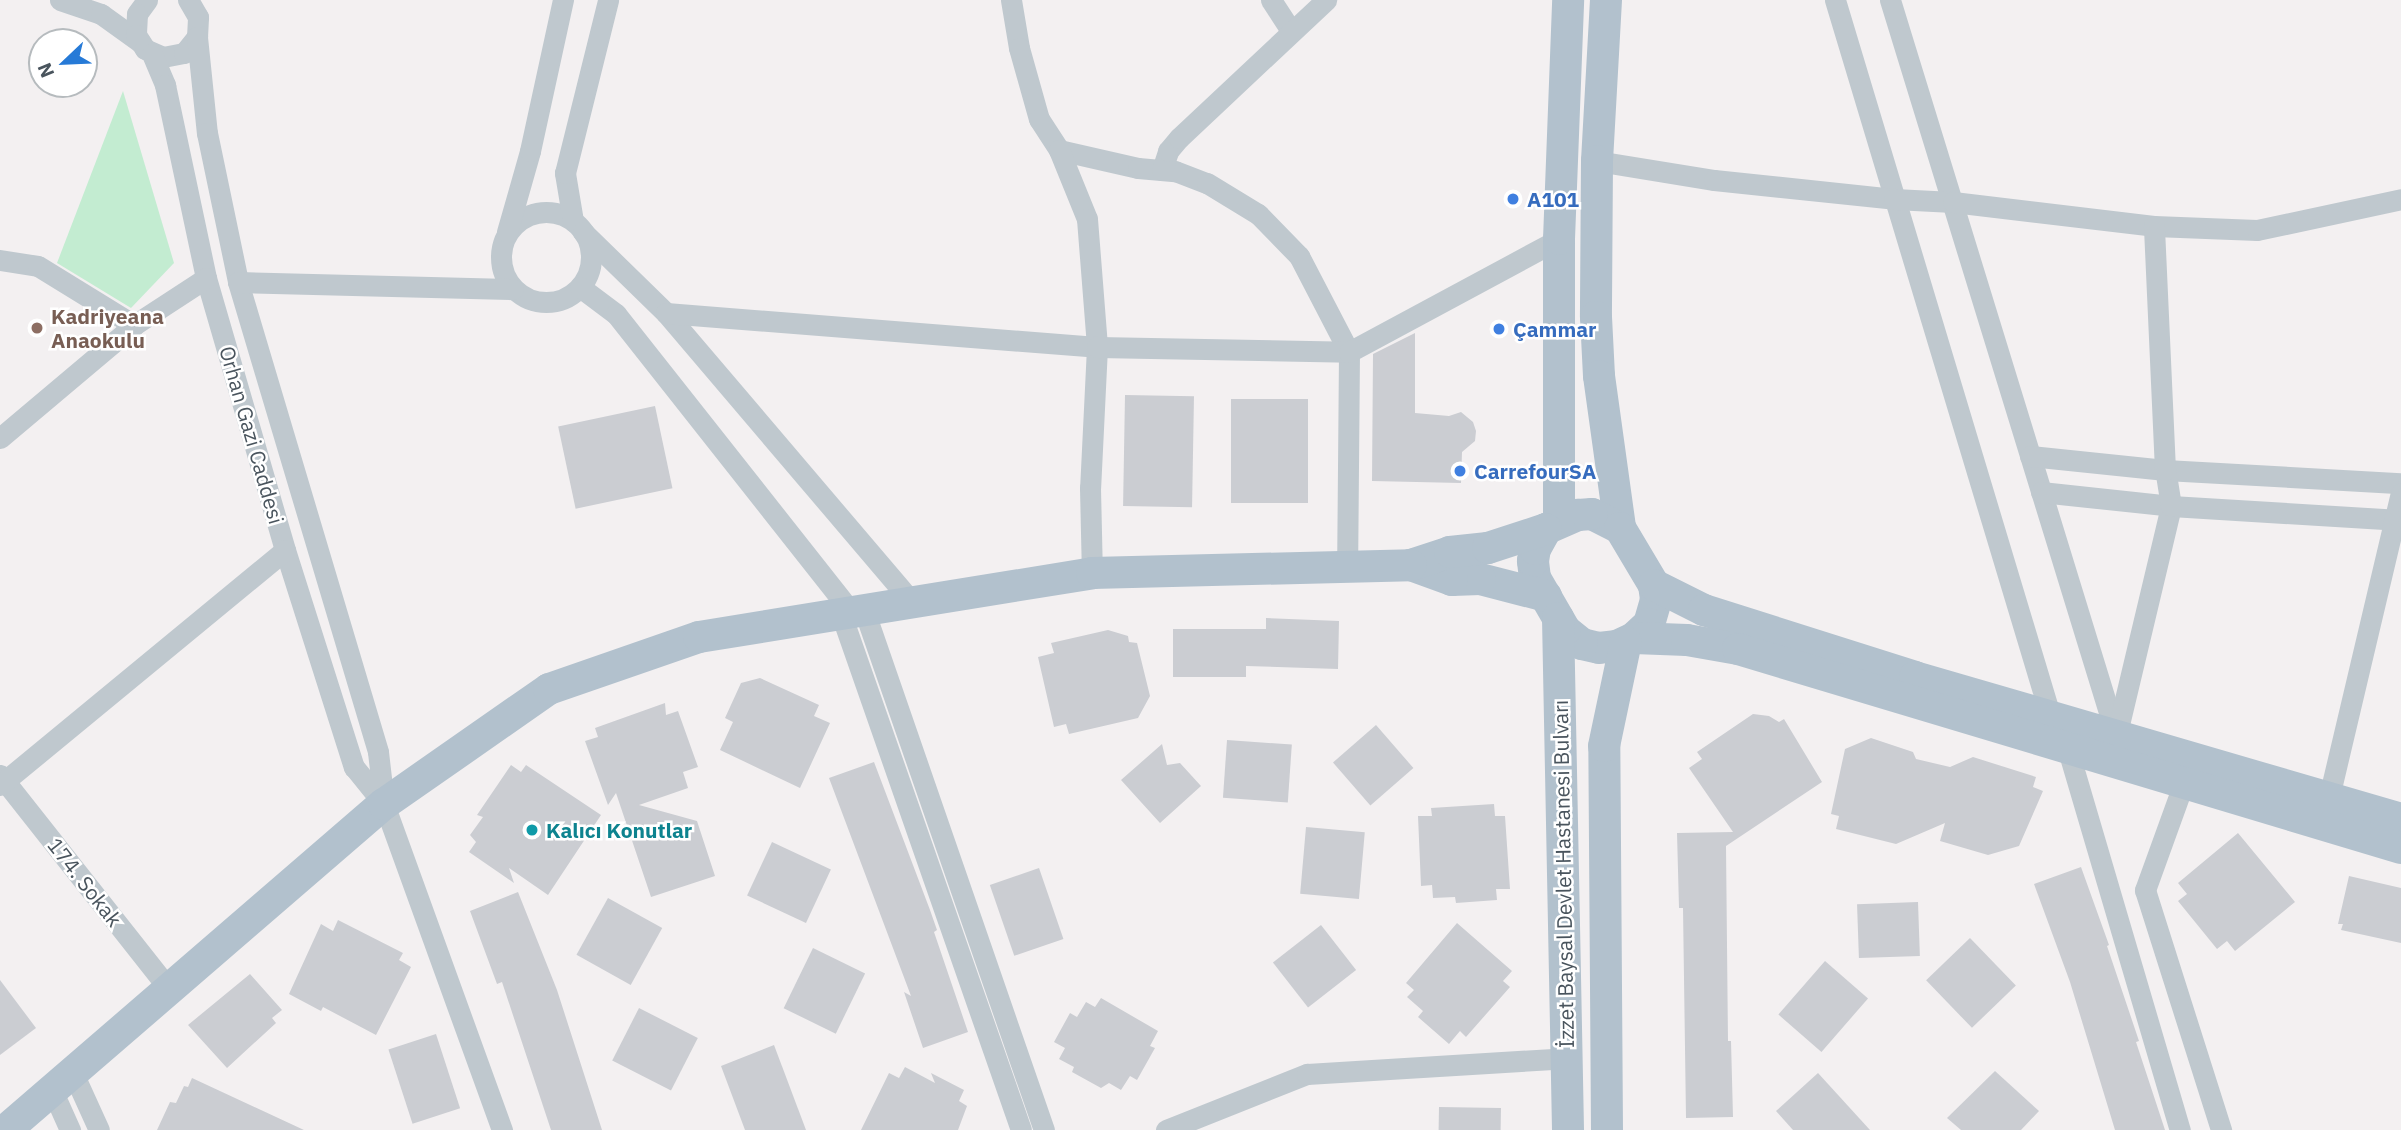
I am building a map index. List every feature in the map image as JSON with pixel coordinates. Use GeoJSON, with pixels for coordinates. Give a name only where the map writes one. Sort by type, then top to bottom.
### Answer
{"type":"FeatureCollection","features":[{"type":"Feature","properties":{"kind":"main road","name":"İzzet Baysal Devlet Hastanesi Bulvarı"},"geometry":{"type":"LineString","coordinates":[[1568,0],[1559,239],[1553,525],[1539,539],[1532,561],[1535,578],[1565,630],[1581,644],[1599,648],[1630,640],[1649,624],[1656,600],[1654,585]]}},
{"type":"Feature","properties":{"kind":"main road"},"geometry":{"type":"LineString","coordinates":[[1606,0],[1597,161],[1596,317],[1600,376],[1619,528],[1654,585],[1704,610],[1915,677],[2401,819]]}},
{"type":"Feature","properties":{"kind":"main road"},"geometry":{"type":"LineString","coordinates":[[6,1130],[384,804],[549,689],[699,637],[1092,573],[1412,565],[1450,552],[1488,548],[1592,514],[1619,528]]}},
{"type":"Feature","properties":{"kind":"main road"},"geometry":{"type":"LineString","coordinates":[[1412,565],[1452,580],[1480,579],[1552,607]]}},
{"type":"Feature","properties":{"kind":"main road","name":"İzzet Baysal Devlet Hastanesi Bulvarı"},"geometry":{"type":"LineString","coordinates":[[1552,607],[1567,1130]]}},
{"type":"Feature","properties":{"kind":"main road","name":"İzzet Baysal Devlet Hastanesi Bulvarı"},"geometry":{"type":"LineString","coordinates":[[1608,1130],[1604,746],[1630,640]]}},
{"type":"Feature","properties":{"kind":"main road"},"geometry":{"type":"LineString","coordinates":[[1630,640],[1688,640],[1738,649],[2183,785],[2401,848]]}},
{"type":"Feature","properties":{"kind":"street"},"geometry":{"type":"LineString","coordinates":[[60,0],[101,14],[146,48],[174,57],[192,46],[197,37]]}},
{"type":"Feature","properties":{"kind":"street"},"geometry":{"type":"LineString","coordinates":[[146,48],[135,24],[137,14],[147,0]]}},
{"type":"Feature","properties":{"kind":"street"},"geometry":{"type":"LineString","coordinates":[[188,0],[198,16],[197,37],[207,132],[238,282],[378,752],[384,804],[502,1130]]}},
{"type":"Feature","properties":{"kind":"street"},"geometry":{"type":"LineString","coordinates":[[564,0],[530,151],[501,246],[500,261],[504,276],[513,289],[525,298],[539,303],[555,302],[569,297],[588,275],[590,245],[578,227],[565,173],[608,0]]}},
{"type":"Feature","properties":{"kind":"street"},"geometry":{"type":"LineString","coordinates":[[1011,0],[1019,48],[1039,119],[1059,150],[1087,219],[1097,347],[1090,488],[1092,573]]}},
{"type":"Feature","properties":{"kind":"street"},"geometry":{"type":"LineString","coordinates":[[1271,0],[1291,32]]}},
{"type":"Feature","properties":{"kind":"street"},"geometry":{"type":"LineString","coordinates":[[1163,170],[1168,151],[1179,138],[1326,0]]}},
{"type":"Feature","properties":{"kind":"street"},"geometry":{"type":"LineString","coordinates":[[1835,0],[2050,715]]}},
{"type":"Feature","properties":{"kind":"street"},"geometry":{"type":"LineString","coordinates":[[1891,0],[2116,735]]}},
{"type":"Feature","properties":{"kind":"street","name":"Orhan Gazi Caddesi"},"geometry":{"type":"LineString","coordinates":[[146,48],[164,85],[206,278],[285,550],[354,767],[384,804]]}},
{"type":"Feature","properties":{"kind":"street"},"geometry":{"type":"LineString","coordinates":[[1059,150],[1138,168],[1163,170],[1208,183],[1258,214],[1299,256],[1349,352],[1347,567]]}},
{"type":"Feature","properties":{"kind":"street"},"geometry":{"type":"LineString","coordinates":[[1597,161],[1714,180],[1894,199],[1953,202],[2154,226],[2257,230],[2401,199]]}},
{"type":"Feature","properties":{"kind":"street"},"geometry":{"type":"LineString","coordinates":[[507,232],[517,221],[531,214],[560,214],[578,227],[666,313],[912,602]]}},
{"type":"Feature","properties":{"kind":"street"},"geometry":{"type":"LineString","coordinates":[[2116,735],[2171,506],[2165,470],[2154,226]]}},
{"type":"Feature","properties":{"kind":"street"},"geometry":{"type":"LineString","coordinates":[[666,313],[1097,347],[1349,352],[1559,239]]}},
{"type":"Feature","properties":{"kind":"street"},"geometry":{"type":"LineString","coordinates":[[0,260],[38,266],[134,325]]}},
{"type":"Feature","properties":{"kind":"street"},"geometry":{"type":"LineString","coordinates":[[0,438],[134,325],[206,278]]}},
{"type":"Feature","properties":{"kind":"street"},"geometry":{"type":"LineString","coordinates":[[238,282],[513,289]]}},
{"type":"Feature","properties":{"kind":"street"},"geometry":{"type":"LineString","coordinates":[[580,287],[616,314],[852,612],[1044,1130]]}},
{"type":"Feature","properties":{"kind":"street"},"geometry":{"type":"LineString","coordinates":[[2030,456],[2165,470],[2401,483]]}},
{"type":"Feature","properties":{"kind":"street"},"geometry":{"type":"LineString","coordinates":[[2041,492],[2171,506],[2398,520]]}},
{"type":"Feature","properties":{"kind":"street"},"geometry":{"type":"LineString","coordinates":[[2329,797],[2398,520],[2401,493]]}},
{"type":"Feature","properties":{"kind":"street"},"geometry":{"type":"LineString","coordinates":[[2,780],[285,550]]}},
{"type":"Feature","properties":{"kind":"street"},"geometry":{"type":"LineString","coordinates":[[852,612],[1021,1130]]}},
{"type":"Feature","properties":{"kind":"street"},"geometry":{"type":"LineString","coordinates":[[2068,750],[2180,1130]]}},
{"type":"Feature","properties":{"kind":"street","name":"174. Sokak"},"geometry":{"type":"LineString","coordinates":[[2,780],[170,990]]}},
{"type":"Feature","properties":{"kind":"street"},"geometry":{"type":"LineString","coordinates":[[2183,785],[2145,890],[2221,1130]]}},
{"type":"Feature","properties":{"kind":"street"},"geometry":{"type":"LineString","coordinates":[[1167,1130],[1307,1074],[1566,1058]]}},
{"type":"Feature","properties":{"kind":"street"},"geometry":{"type":"LineString","coordinates":[[63,1083],[70,1130]]}},
{"type":"Feature","properties":{"kind":"street"},"geometry":{"type":"LineString","coordinates":[[63,1083],[99,1130]]}},
{"type":"Feature","properties":{"kind":"green space"},"geometry":{"type":"Polygon","coordinates":[[[123,91],[174,263],[131,308],[57,263],[123,91]]]}},
{"type":"Feature","properties":{"kind":"building"},"geometry":{"type":"Polygon","coordinates":[[[1415,333],[1415,413],[1449,416],[1461,412],[1473,422],[1476,431],[1475,441],[1462,452],[1461,483],[1372,481],[1373,354],[1415,333]]]}},
{"type":"Feature","properties":{"kind":"building"},"geometry":{"type":"Polygon","coordinates":[[[1125,395],[1194,396],[1192,507],[1123,506],[1125,395]]]}},
{"type":"Feature","properties":{"kind":"building"},"geometry":{"type":"Polygon","coordinates":[[[1231,399],[1308,399],[1308,503],[1231,503],[1231,399]]]}},
{"type":"Feature","properties":{"kind":"building"},"geometry":{"type":"Polygon","coordinates":[[[655,406],[672,488],[576,509],[558,427],[655,406]]]}},
{"type":"Feature","properties":{"kind":"building"},"geometry":{"type":"Polygon","coordinates":[[[1266,618],[1339,621],[1338,669],[1246,666],[1246,677],[1173,677],[1173,629],[1266,629],[1266,618]]]}},
{"type":"Feature","properties":{"kind":"building"},"geometry":{"type":"Polygon","coordinates":[[[1108,630],[1128,636],[1129,642],[1137,643],[1150,696],[1138,718],[1069,734],[1066,724],[1054,727],[1038,657],[1054,653],[1051,643],[1108,630]]]}},
{"type":"Feature","properties":{"kind":"building"},"geometry":{"type":"Polygon","coordinates":[[[760,678],[819,705],[814,716],[830,723],[800,788],[720,750],[733,722],[725,718],[741,683],[760,678]]]}},
{"type":"Feature","properties":{"kind":"building"},"geometry":{"type":"Polygon","coordinates":[[[665,703],[666,715],[678,711],[698,767],[683,772],[688,788],[639,805],[697,821],[715,876],[651,897],[616,793],[608,805],[585,741],[598,737],[595,728],[665,703]]]}},
{"type":"Feature","properties":{"kind":"building"},"geometry":{"type":"Polygon","coordinates":[[[1753,714],[1769,716],[1779,722],[1784,719],[1822,782],[1726,846],[1728,1041],[1731,1041],[1733,1117],[1686,1118],[1683,908],[1679,908],[1677,833],[1733,832],[1689,768],[1702,759],[1697,752],[1753,714]]]}},
{"type":"Feature","properties":{"kind":"building"},"geometry":{"type":"Polygon","coordinates":[[[1376,725],[1413,768],[1370,805],[1333,762],[1376,725]]]}},
{"type":"Feature","properties":{"kind":"building"},"geometry":{"type":"Polygon","coordinates":[[[1871,738],[1913,752],[1916,759],[1950,767],[1973,757],[2036,777],[2033,787],[2043,791],[2019,846],[1988,855],[1940,841],[1945,823],[1896,844],[1836,829],[1839,816],[1831,814],[1845,749],[1871,738]]]}},
{"type":"Feature","properties":{"kind":"building"},"geometry":{"type":"Polygon","coordinates":[[[1227,740],[1292,745],[1288,802],[1223,798],[1227,740]]]}},
{"type":"Feature","properties":{"kind":"building"},"geometry":{"type":"Polygon","coordinates":[[[1162,744],[1167,765],[1180,763],[1201,786],[1160,823],[1121,780],[1162,744]]]}},
{"type":"Feature","properties":{"kind":"building"},"geometry":{"type":"Polygon","coordinates":[[[874,762],[937,930],[934,932],[968,1032],[923,1048],[904,992],[911,996],[829,778],[874,762]]]}},
{"type":"Feature","properties":{"kind":"building","name":"Kalıcı Konutlar"},"geometry":{"type":"Polygon","coordinates":[[[511,765],[521,772],[526,765],[601,815],[548,895],[509,868],[514,883],[469,852],[476,842],[470,835],[483,817],[477,815],[511,765]]]}},
{"type":"Feature","properties":{"kind":"building"},"geometry":{"type":"Polygon","coordinates":[[[1494,804],[1495,816],[1505,816],[1510,889],[1496,889],[1497,900],[1456,903],[1455,897],[1433,898],[1432,885],[1421,886],[1418,816],[1432,816],[1431,808],[1494,804]]]}},
{"type":"Feature","properties":{"kind":"building"},"geometry":{"type":"Polygon","coordinates":[[[1306,827],[1365,832],[1359,899],[1300,894],[1306,827]]]}},
{"type":"Feature","properties":{"kind":"building"},"geometry":{"type":"Polygon","coordinates":[[[2238,833],[2295,902],[2235,951],[2227,941],[2217,949],[2178,901],[2187,894],[2178,883],[2238,833]]]}},
{"type":"Feature","properties":{"kind":"building"},"geometry":{"type":"Polygon","coordinates":[[[772,842],[831,869],[806,923],[747,895],[772,842]]]}},
{"type":"Feature","properties":{"kind":"building"},"geometry":{"type":"Polygon","coordinates":[[[2081,867],[2109,945],[2107,946],[2139,1041],[2136,1042],[2165,1130],[2115,1130],[2070,982],[2034,884],[2081,867]]]}},
{"type":"Feature","properties":{"kind":"building"},"geometry":{"type":"Polygon","coordinates":[[[1039,868],[1063,939],[1014,956],[990,885],[1039,868]]]}},
{"type":"Feature","properties":{"kind":"building"},"geometry":{"type":"Polygon","coordinates":[[[2349,876],[2401,888],[2401,943],[2341,930],[2343,924],[2338,924],[2349,876]]]}},
{"type":"Feature","properties":{"kind":"building"},"geometry":{"type":"Polygon","coordinates":[[[518,892],[557,990],[602,1130],[551,1130],[502,982],[497,984],[470,911],[518,892]]]}},
{"type":"Feature","properties":{"kind":"building","name":"Kalıcı Konutlar"},"geometry":{"type":"Polygon","coordinates":[[[608,898],[662,928],[631,985],[576,955],[608,898]]]}},
{"type":"Feature","properties":{"kind":"building"},"geometry":{"type":"Polygon","coordinates":[[[1918,902],[1920,956],[1859,958],[1857,904],[1918,902]]]}},
{"type":"Feature","properties":{"kind":"building"},"geometry":{"type":"Polygon","coordinates":[[[338,920],[403,953],[399,960],[411,967],[376,1035],[323,1007],[321,1011],[289,994],[321,924],[333,931],[338,920]]]}},
{"type":"Feature","properties":{"kind":"building"},"geometry":{"type":"Polygon","coordinates":[[[1457,923],[1512,971],[1503,981],[1510,987],[1466,1037],[1460,1031],[1449,1044],[1418,1017],[1423,1011],[1407,997],[1414,990],[1406,983],[1457,923]]]}},
{"type":"Feature","properties":{"kind":"building"},"geometry":{"type":"Polygon","coordinates":[[[1321,925],[1356,970],[1308,1007],[1273,963],[1321,925]]]}},
{"type":"Feature","properties":{"kind":"building"},"geometry":{"type":"Polygon","coordinates":[[[1970,938],[2016,985],[1972,1028],[1926,980],[1970,938]]]}},
{"type":"Feature","properties":{"kind":"building"},"geometry":{"type":"Polygon","coordinates":[[[813,948],[865,973],[836,1034],[784,1008],[813,948]]]}},
{"type":"Feature","properties":{"kind":"building"},"geometry":{"type":"Polygon","coordinates":[[[1825,961],[1868,998],[1821,1052],[1778,1015],[1825,961]]]}},
{"type":"Feature","properties":{"kind":"building"},"geometry":{"type":"Polygon","coordinates":[[[250,974],[282,1010],[272,1018],[276,1023],[227,1068],[188,1025],[250,974]]]}},
{"type":"Feature","properties":{"kind":"building"},"geometry":{"type":"Polygon","coordinates":[[[0,980],[36,1028],[0,1055],[0,980]]]}},
{"type":"Feature","properties":{"kind":"building"},"geometry":{"type":"Polygon","coordinates":[[[1101,998],[1158,1031],[1150,1046],[1155,1048],[1137,1080],[1130,1076],[1121,1090],[1109,1083],[1101,1088],[1072,1072],[1074,1067],[1059,1059],[1065,1048],[1054,1042],[1070,1013],[1077,1017],[1086,1002],[1095,1007],[1101,998]]]}},
{"type":"Feature","properties":{"kind":"building"},"geometry":{"type":"Polygon","coordinates":[[[639,1008],[698,1038],[671,1091],[612,1061],[639,1008]]]}},
{"type":"Feature","properties":{"kind":"building"},"geometry":{"type":"Polygon","coordinates":[[[436,1034],[460,1108],[413,1124],[388,1049],[436,1034]]]}},
{"type":"Feature","properties":{"kind":"building"},"geometry":{"type":"Polygon","coordinates":[[[774,1045],[806,1130],[745,1130],[721,1066],[774,1045]]]}},
{"type":"Feature","properties":{"kind":"building"},"geometry":{"type":"Polygon","coordinates":[[[905,1067],[935,1083],[931,1073],[964,1090],[959,1101],[967,1106],[958,1130],[861,1130],[889,1073],[899,1078],[905,1067]]]}},
{"type":"Feature","properties":{"kind":"building"},"geometry":{"type":"Polygon","coordinates":[[[1995,1071],[2039,1111],[2021,1130],[1961,1130],[1947,1118],[1995,1071]]]}},
{"type":"Feature","properties":{"kind":"building"},"geometry":{"type":"Polygon","coordinates":[[[1818,1073],[1870,1130],[1793,1130],[1776,1111],[1818,1073]]]}},
{"type":"Feature","properties":{"kind":"building"},"geometry":{"type":"Polygon","coordinates":[[[192,1078],[304,1130],[157,1130],[170,1102],[176,1103],[184,1086],[188,1087],[192,1078]]]}},
{"type":"Feature","properties":{"kind":"building"},"geometry":{"type":"Polygon","coordinates":[[[1439,1107],[1501,1108],[1501,1130],[1439,1130],[1439,1107]]]}},
{"type":"Feature","properties":{"kind":"place","name":"A101"},"geometry":{"type":"Point","coordinates":[1513,199]}},
{"type":"Feature","properties":{"kind":"place","name":"Kadriyeana Anaokulu"},"geometry":{"type":"Point","coordinates":[37,328]}},
{"type":"Feature","properties":{"kind":"place","name":"Çammar"},"geometry":{"type":"Point","coordinates":[1499,329]}},
{"type":"Feature","properties":{"kind":"place","name":"CarrefourSA"},"geometry":{"type":"Point","coordinates":[1460,471]}},
{"type":"Feature","properties":{"kind":"place","name":"Kalıcı Konutlar"},"geometry":{"type":"Point","coordinates":[532,830]}}]}
